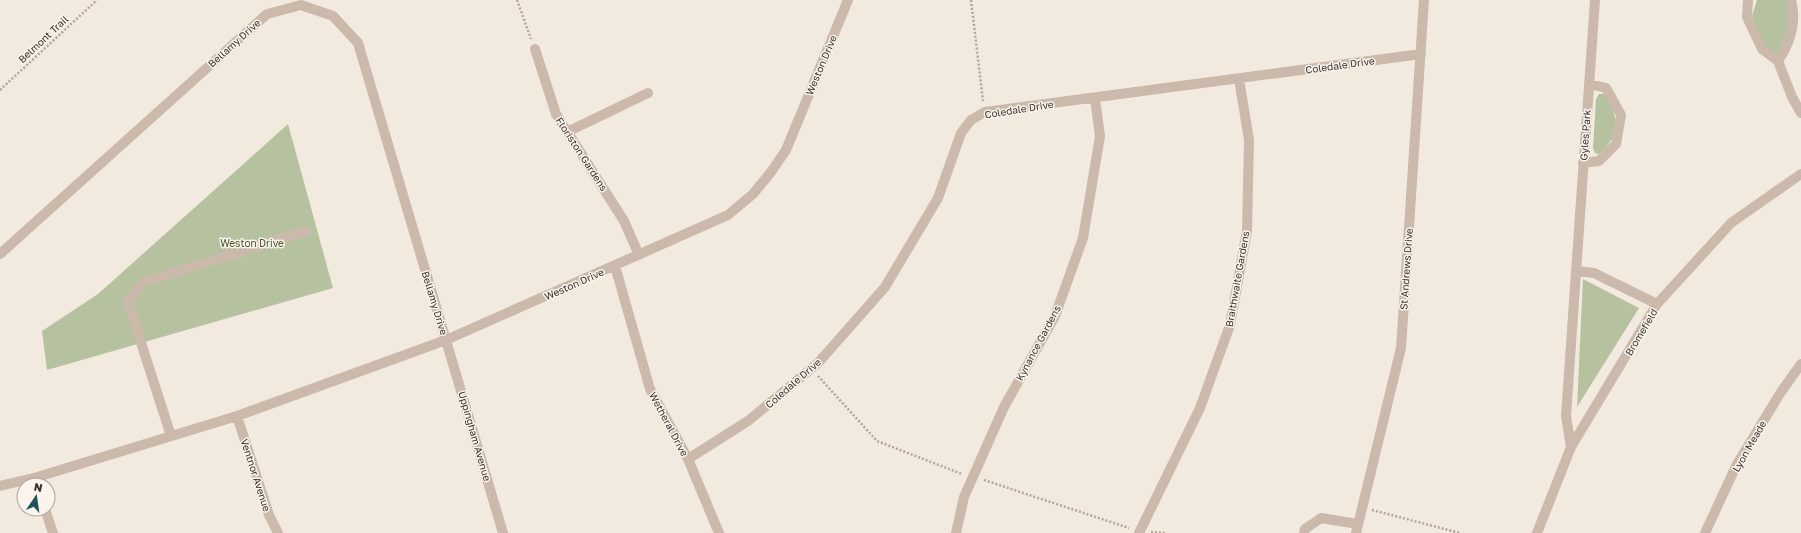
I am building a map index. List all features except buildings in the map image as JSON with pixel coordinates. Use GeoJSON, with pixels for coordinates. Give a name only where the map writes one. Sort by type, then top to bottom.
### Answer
{"type":"FeatureCollection","features":[{"type":"Feature","properties":{"kind":"street","name":"Weston Drive"},"geometry":{"type":"LineString","coordinates":[[50,477],[171,436],[237,416],[446,340],[615,266],[728,214],[752,194],[771,172],[786,150],[848,0]]}},
{"type":"Feature","properties":{"kind":"street","name":"St Andrews Drive"},"geometry":{"type":"LineString","coordinates":[[1357,528],[1400,348],[1424,0]]}},
{"type":"Feature","properties":{"kind":"street","name":"Gyles Park"},"geometry":{"type":"LineString","coordinates":[[1571,447],[1566,416],[1595,0]]}},
{"type":"Feature","properties":{"kind":"street"},"geometry":{"type":"LineString","coordinates":[[1748,0],[1747,17],[1762,49],[1778,61],[1792,97],[1801,113]]}},
{"type":"Feature","properties":{"kind":"street"},"geometry":{"type":"LineString","coordinates":[[1778,61],[1788,46],[1792,31],[1793,23],[1791,0]]}},
{"type":"Feature","properties":{"kind":"street","name":"Bellamy Drive"},"geometry":{"type":"LineString","coordinates":[[0,254],[266,14],[301,5],[334,16],[358,43],[446,340]]}},
{"type":"Feature","properties":{"kind":"street","name":"Floriston Gardens"},"geometry":{"type":"LineString","coordinates":[[535,49],[556,114],[624,221],[639,255]]}},
{"type":"Feature","properties":{"kind":"street","name":"Coledale Drive"},"geometry":{"type":"LineString","coordinates":[[688,459],[748,421],[818,363],[885,287],[938,198],[961,133],[971,120],[985,112],[1095,99],[1421,54]]}},
{"type":"Feature","properties":{"kind":"street","name":"Braithwaite Gardens"},"geometry":{"type":"LineString","coordinates":[[1139,533],[1200,408],[1230,325],[1246,231],[1249,140],[1239,79]]}},
{"type":"Feature","properties":{"kind":"street"},"geometry":{"type":"LineString","coordinates":[[1583,163],[1599,161],[1616,144],[1621,115],[1606,88],[1589,84]]}},
{"type":"Feature","properties":{"kind":"street"},"geometry":{"type":"LineString","coordinates":[[567,132],[648,93]]}},
{"type":"Feature","properties":{"kind":"street","name":"Kynance Gardens"},"geometry":{"type":"LineString","coordinates":[[956,533],[964,497],[1004,407],[1055,316],[1084,238],[1100,136],[1095,99]]}},
{"type":"Feature","properties":{"kind":"street","name":"Bromefield"},"geometry":{"type":"LineString","coordinates":[[1537,533],[1571,447],[1657,304],[1731,223],[1801,174]]}},
{"type":"Feature","properties":{"kind":"street"},"geometry":{"type":"LineString","coordinates":[[171,436],[128,302],[144,282],[307,231]]}},
{"type":"Feature","properties":{"kind":"street","name":"Wetheral Drive"},"geometry":{"type":"LineString","coordinates":[[615,266],[650,389],[688,459],[719,533]]}},
{"type":"Feature","properties":{"kind":"street"},"geometry":{"type":"LineString","coordinates":[[1577,271],[1594,273],[1657,304]]}},
{"type":"Feature","properties":{"kind":"street","name":"Uppingham Avenue"},"geometry":{"type":"LineString","coordinates":[[446,340],[503,533]]}},
{"type":"Feature","properties":{"kind":"street","name":"Lyon Meade"},"geometry":{"type":"LineString","coordinates":[[1705,533],[1737,464],[1781,392],[1801,364]]}},
{"type":"Feature","properties":{"kind":"street","name":"Ventnor Avenue"},"geometry":{"type":"LineString","coordinates":[[237,416],[269,515],[278,533]]}},
{"type":"Feature","properties":{"kind":"street","name":"Weston Drive"},"geometry":{"type":"LineString","coordinates":[[0,486],[16,484]]}},
{"type":"Feature","properties":{"kind":"street"},"geometry":{"type":"LineString","coordinates":[[48,517],[53,533]]}},
{"type":"Feature","properties":{"kind":"street"},"geometry":{"type":"LineString","coordinates":[[1304,533],[1305,529],[1321,518],[1357,528]]}},
{"type":"Feature","properties":{"kind":"path","name":"Belmont Trail"},"geometry":{"type":"LineString","coordinates":[[0,90],[97,0]]}},
{"type":"Feature","properties":{"kind":"path"},"geometry":{"type":"LineString","coordinates":[[517,0],[535,49]]}},
{"type":"Feature","properties":{"kind":"path"},"geometry":{"type":"LineString","coordinates":[[971,0],[985,112]]}},
{"type":"Feature","properties":{"kind":"path"},"geometry":{"type":"LineString","coordinates":[[1362,508],[1460,533]]}},
{"type":"Feature","properties":{"kind":"green space"},"geometry":{"type":"Polygon","coordinates":[[[1757,0],[1786,0],[1792,20],[1778,55],[1763,46],[1752,16],[1757,0]]]}},
{"type":"Feature","properties":{"kind":"green space"},"geometry":{"type":"Polygon","coordinates":[[[1599,94],[1605,94],[1613,111],[1616,125],[1612,139],[1599,154],[1595,153],[1593,148],[1596,99],[1599,94]]]}},
{"type":"Feature","properties":{"kind":"green space","name":"Weston Drive"},"geometry":{"type":"Polygon","coordinates":[[[288,124],[333,288],[47,370],[42,331],[98,294],[288,124]]]}},
{"type":"Feature","properties":{"kind":"green space"},"geometry":{"type":"Polygon","coordinates":[[[1583,279],[1639,308],[1577,407],[1583,279]]]}}]}
